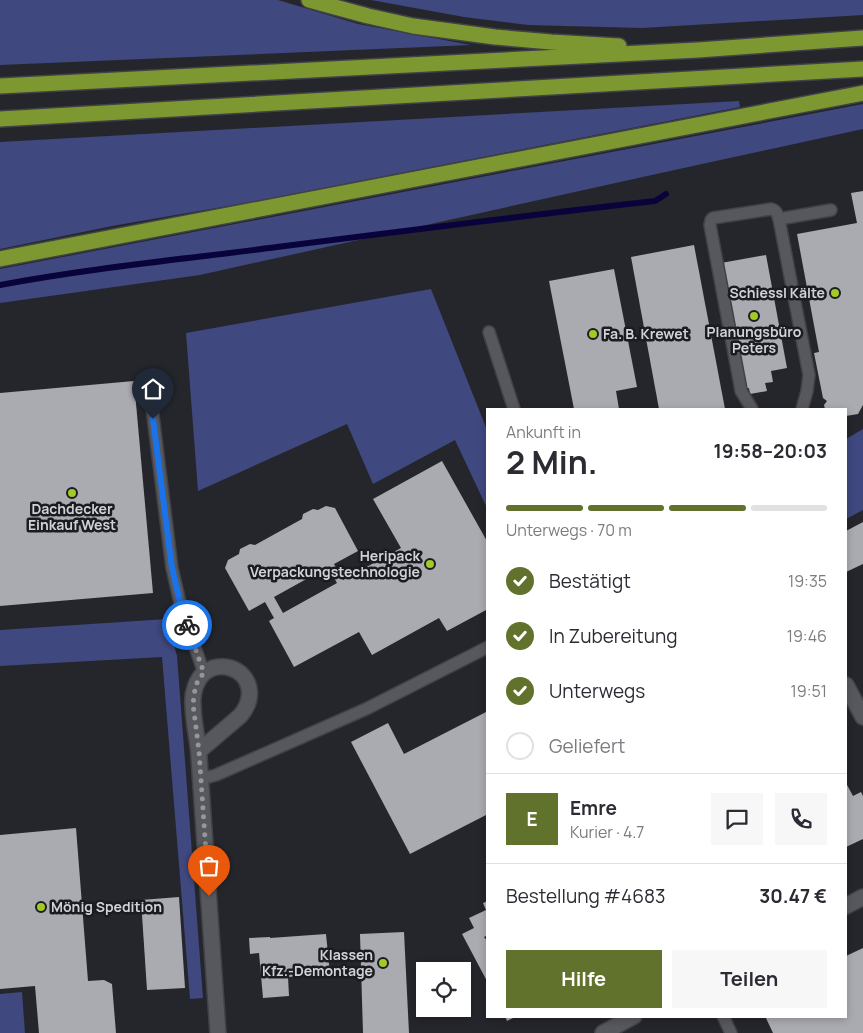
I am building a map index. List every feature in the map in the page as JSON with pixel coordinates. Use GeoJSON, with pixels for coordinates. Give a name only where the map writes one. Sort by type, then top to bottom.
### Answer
{"type":"FeatureCollection","features":[{"type":"Feature","properties":{"kind":"highway"},"geometry":{"type":"LineString","coordinates":[[308,0],[413,26],[495,37],[698,50]]}},
{"type":"Feature","properties":{"kind":"highway"},"geometry":{"type":"LineString","coordinates":[[0,86],[698,50],[863,38]]}},
{"type":"Feature","properties":{"kind":"highway"},"geometry":{"type":"LineString","coordinates":[[0,119],[863,69]]}},
{"type":"Feature","properties":{"kind":"highway"},"geometry":{"type":"LineString","coordinates":[[0,260],[863,93]]}},
{"type":"Feature","properties":{"kind":"street"},"geometry":{"type":"LineString","coordinates":[[199,751],[240,716],[248,705],[250,694],[248,686],[239,671],[223,667],[212,668],[204,673],[198,680],[193,704],[199,751],[218,1033]]}},
{"type":"Feature","properties":{"kind":"street"},"geometry":{"type":"LineString","coordinates":[[847,686],[863,717]]}},
{"type":"Feature","properties":{"kind":"street"},"geometry":{"type":"LineString","coordinates":[[847,905],[863,897]]}},
{"type":"Feature","properties":{"kind":"street"},"geometry":{"type":"LineString","coordinates":[[603,1033],[630,1018]]}},
{"type":"Feature","properties":{"kind":"lane"},"geometry":{"type":"LineString","coordinates":[[751,408],[740,385],[710,225],[713,218],[771,209],[777,213],[779,219],[809,375],[802,408]]}},
{"type":"Feature","properties":{"kind":"lane"},"geometry":{"type":"LineString","coordinates":[[779,219],[831,210]]}},
{"type":"Feature","properties":{"kind":"lane"},"geometry":{"type":"LineString","coordinates":[[489,332],[514,408]]}},
{"type":"Feature","properties":{"kind":"lane"},"geometry":{"type":"LineString","coordinates":[[150,400],[172,568],[181,606],[204,673]]}},
{"type":"Feature","properties":{"kind":"lane"},"geometry":{"type":"LineString","coordinates":[[201,779],[216,775],[366,709],[486,648]]}},
{"type":"Feature","properties":{"kind":"lane"},"geometry":{"type":"LineString","coordinates":[[724,1018],[731,1033]]}},
{"type":"Feature","properties":{"kind":"shaded area"},"geometry":{"type":"Polygon","coordinates":[[[0,0],[278,0],[358,24],[471,45],[0,65],[0,0]]]}},
{"type":"Feature","properties":{"kind":"shaded area"},"geometry":{"type":"Polygon","coordinates":[[[371,0],[863,0],[863,15],[642,28],[528,25],[464,17],[371,0]]]}},
{"type":"Feature","properties":{"kind":"shaded area"},"geometry":{"type":"Polygon","coordinates":[[[739,101],[740,107],[0,249],[0,142],[739,101]]]}},
{"type":"Feature","properties":{"kind":"shaded area"},"geometry":{"type":"Polygon","coordinates":[[[863,104],[863,129],[200,275],[0,303],[0,269],[863,104]]]}},
{"type":"Feature","properties":{"kind":"shaded area"},"geometry":{"type":"Polygon","coordinates":[[[431,289],[486,427],[486,506],[455,440],[373,484],[347,424],[198,491],[186,333],[431,289]]]}},
{"type":"Feature","properties":{"kind":"shaded area"},"geometry":{"type":"Polygon","coordinates":[[[863,429],[863,510],[847,518],[847,438],[863,429]]]}},
{"type":"Feature","properties":{"kind":"shaded area"},"geometry":{"type":"Polygon","coordinates":[[[167,619],[177,656],[203,998],[190,999],[162,657],[0,666],[0,630],[167,619]]]}},
{"type":"Feature","properties":{"kind":"shaded area"},"geometry":{"type":"Polygon","coordinates":[[[22,992],[25,1033],[0,1033],[0,994],[22,992]]]}},
{"type":"Feature","properties":{"kind":"building","name":"Schiessl Kälte"},"geometry":{"type":"Polygon","coordinates":[[[863,191],[863,405],[858,414],[847,416],[847,408],[825,408],[824,405],[827,401],[823,398],[814,353],[819,352],[797,234],[857,223],[851,193],[863,191]]]}},
{"type":"Feature","properties":{"kind":"building"},"geometry":{"type":"Polygon","coordinates":[[[694,245],[725,408],[659,408],[631,257],[694,245]]]}},
{"type":"Feature","properties":{"kind":"building","name":"Planungsbüro Peters"},"geometry":{"type":"Polygon","coordinates":[[[766,255],[787,368],[771,371],[773,382],[765,383],[767,391],[750,394],[749,388],[745,389],[721,263],[766,255]]]}},
{"type":"Feature","properties":{"kind":"building","name":"Fa. B. Krewet"},"geometry":{"type":"Polygon","coordinates":[[[614,269],[637,387],[616,391],[619,408],[574,408],[549,281],[614,269]]]}},
{"type":"Feature","properties":{"kind":"building","name":"Dachdecker Einkauf West"},"geometry":{"type":"Polygon","coordinates":[[[134,381],[153,593],[0,606],[0,393],[134,381]]]}},
{"type":"Feature","properties":{"kind":"building","name":"Heripack Verpackungstechnologie"},"geometry":{"type":"Polygon","coordinates":[[[442,461],[486,539],[486,610],[447,631],[439,618],[372,655],[359,632],[294,667],[269,621],[274,618],[265,602],[249,611],[225,568],[228,560],[239,554],[240,549],[250,544],[255,545],[302,519],[303,514],[313,509],[318,510],[326,506],[335,508],[358,551],[334,564],[343,580],[401,548],[373,499],[442,461]],[[328,567],[274,597],[283,613],[337,583],[328,567]]]}},
{"type":"Feature","properties":{"kind":"building"},"geometry":{"type":"Polygon","coordinates":[[[863,522],[863,564],[847,572],[847,530],[863,522]]]}},
{"type":"Feature","properties":{"kind":"building"},"geometry":{"type":"Polygon","coordinates":[[[486,712],[486,815],[410,854],[351,742],[388,723],[404,754],[486,712]]]}},
{"type":"Feature","properties":{"kind":"building"},"geometry":{"type":"Polygon","coordinates":[[[847,785],[853,796],[861,792],[863,796],[863,839],[847,847],[847,785]]]}},
{"type":"Feature","properties":{"kind":"building","name":"Mönig Spedition"},"geometry":{"type":"Polygon","coordinates":[[[76,828],[88,981],[104,980],[112,984],[116,1033],[39,1033],[35,986],[0,989],[0,835],[76,828]]]}},
{"type":"Feature","properties":{"kind":"building"},"geometry":{"type":"Polygon","coordinates":[[[179,897],[185,988],[147,990],[141,900],[179,897]]]}},
{"type":"Feature","properties":{"kind":"building"},"geometry":{"type":"Polygon","coordinates":[[[486,910],[486,936],[484,937],[486,940],[486,979],[462,934],[474,928],[469,918],[486,910]]]}},
{"type":"Feature","properties":{"kind":"building","name":"Klassen Kfz.-Demontage"},"geometry":{"type":"Polygon","coordinates":[[[404,932],[409,1033],[363,1033],[360,934],[404,932]]]}},
{"type":"Feature","properties":{"kind":"building"},"geometry":{"type":"Polygon","coordinates":[[[326,934],[330,974],[288,977],[289,996],[263,998],[259,953],[250,954],[249,938],[326,934]]]}},
{"type":"Feature","properties":{"kind":"building"},"geometry":{"type":"Polygon","coordinates":[[[863,948],[863,1033],[773,1033],[766,1018],[847,1018],[847,956],[863,948]]]}},
{"type":"Feature","properties":{"kind":"waterway"},"geometry":{"type":"LineString","coordinates":[[0,285],[138,264],[655,201],[666,194]]}},
{"type":"Feature","properties":{"kind":"way so far"},"geometry":{"type":"LineString","coordinates":[[187,625],[204,673],[198,680],[193,704],[199,751],[209,896]]}},
{"type":"Feature","properties":{"kind":"place","name":"Schiessl Kälte"},"geometry":{"type":"Point","coordinates":[835,293]}},
{"type":"Feature","properties":{"kind":"place","name":"Planungsbüro Peters"},"geometry":{"type":"Point","coordinates":[754,316]}},
{"type":"Feature","properties":{"kind":"place","name":"Fa. B. Krewet"},"geometry":{"type":"Point","coordinates":[593,334]}},
{"type":"Feature","properties":{"kind":"place","name":"Dachdecker Einkauf West"},"geometry":{"type":"Point","coordinates":[72,493]}},
{"type":"Feature","properties":{"kind":"place","name":"Heripack Verpackungstechnologie"},"geometry":{"type":"Point","coordinates":[430,564]}},
{"type":"Feature","properties":{"kind":"place","name":"Mönig Spedition"},"geometry":{"type":"Point","coordinates":[41,907]}},
{"type":"Feature","properties":{"kind":"place","name":"Klassen Kfz.-Demontage"},"geometry":{"type":"Point","coordinates":[383,963]}},
{"type":"Feature","properties":{"kind":"route"},"geometry":{"type":"LineString","coordinates":[[153,419],[172,568],[187,625]]}}]}
